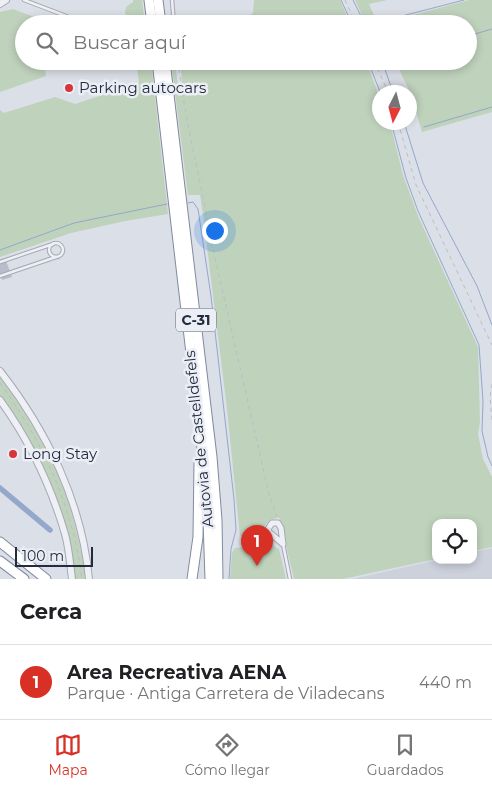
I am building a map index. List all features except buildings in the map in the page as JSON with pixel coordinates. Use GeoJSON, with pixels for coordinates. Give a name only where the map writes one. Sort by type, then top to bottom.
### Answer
{"type":"FeatureCollection","features":[{"type":"Feature","properties":{"kind":"highway"},"geometry":{"type":"LineString","coordinates":[[149,0],[151,15]]}},
{"type":"Feature","properties":{"kind":"highway"},"geometry":{"type":"LineString","coordinates":[[158,0],[159,15]]}},
{"type":"Feature","properties":{"kind":"highway","name":"Autovia de Castelldefels"},"geometry":{"type":"LineString","coordinates":[[157,70],[207,491],[210,579]]}},
{"type":"Feature","properties":{"kind":"highway","name":"Autovia de Castelldefels"},"geometry":{"type":"LineString","coordinates":[[166,70],[212,457],[218,530],[218,579]]}},
{"type":"Feature","properties":{"kind":"highway"},"geometry":{"type":"LineString","coordinates":[[192,579],[199,514],[198,422]]}},
{"type":"Feature","properties":{"kind":"highway"},"geometry":{"type":"LineString","coordinates":[[0,542],[46,579]]}},
{"type":"Feature","properties":{"kind":"highway"},"geometry":{"type":"LineString","coordinates":[[3,563],[19,579]]}},
{"type":"Feature","properties":{"kind":"highway"},"geometry":{"type":"LineString","coordinates":[[3,563],[24,579]]}},
{"type":"Feature","properties":{"kind":"street"},"geometry":{"type":"LineString","coordinates":[[0,4],[6,0]]}},
{"type":"Feature","properties":{"kind":"street"},"geometry":{"type":"LineString","coordinates":[[0,372],[34,420],[49,447],[69,494],[81,535],[89,579]]}},
{"type":"Feature","properties":{"kind":"street"},"geometry":{"type":"LineString","coordinates":[[0,400],[33,452],[52,498],[65,535],[72,579]]}},
{"type":"Feature","properties":{"kind":"street"},"geometry":{"type":"LineString","coordinates":[[272,523],[278,523],[281,528],[282,544],[269,532],[268,528],[272,523]]}},
{"type":"Feature","properties":{"kind":"lane"},"geometry":{"type":"LineString","coordinates":[[24,0],[63,15]]}},
{"type":"Feature","properties":{"kind":"lane"},"geometry":{"type":"LineString","coordinates":[[172,0],[173,15]]}},
{"type":"Feature","properties":{"kind":"lane"},"geometry":{"type":"LineString","coordinates":[[54,244],[50,246],[49,251],[52,256],[56,257]]}},
{"type":"Feature","properties":{"kind":"lane"},"geometry":{"type":"LineString","coordinates":[[0,262],[54,244],[60,245],[63,250],[61,256],[0,276]]}},
{"type":"Feature","properties":{"kind":"lane"},"geometry":{"type":"LineString","coordinates":[[282,544],[290,579]]}},
{"type":"Feature","properties":{"kind":"path"},"geometry":{"type":"LineString","coordinates":[[345,0],[352,15]]}},
{"type":"Feature","properties":{"kind":"path"},"geometry":{"type":"LineString","coordinates":[[179,70],[182,95],[212,245],[268,494],[278,523]]}},
{"type":"Feature","properties":{"kind":"path"},"geometry":{"type":"LineString","coordinates":[[378,70],[385,85]]}},
{"type":"Feature","properties":{"kind":"path"},"geometry":{"type":"LineString","coordinates":[[400,130],[416,185],[492,345]]}},
{"type":"Feature","properties":{"kind":"path"},"geometry":{"type":"LineString","coordinates":[[492,384],[490,398],[492,420]]}},
{"type":"Feature","properties":{"kind":"path"},"geometry":{"type":"LineString","coordinates":[[19,430],[34,420]]}},
{"type":"Feature","properties":{"kind":"shaded area"},"geometry":{"type":"Polygon","coordinates":[[[492,548],[492,579],[352,579],[432,561],[432,564],[477,564],[477,551],[492,548]]]}},
{"type":"Feature","properties":{"kind":"green space"},"geometry":{"type":"Polygon","coordinates":[[[133,0],[142,0],[144,15],[126,15],[126,7],[133,0]]]}},
{"type":"Feature","properties":{"kind":"green space"},"geometry":{"type":"Polygon","coordinates":[[[254,0],[340,0],[346,15],[250,15],[253,13],[254,0]]]}},
{"type":"Feature","properties":{"kind":"green space"},"geometry":{"type":"Polygon","coordinates":[[[355,0],[387,0],[369,4],[374,15],[362,15],[355,0]]]}},
{"type":"Feature","properties":{"kind":"green space"},"geometry":{"type":"Polygon","coordinates":[[[469,0],[492,0],[492,112],[422,132],[417,115],[417,85],[407,85],[399,70],[477,70],[477,15],[413,15],[469,0]]]}},
{"type":"Feature","properties":{"kind":"green space"},"geometry":{"type":"Polygon","coordinates":[[[13,9],[29,15],[15,15],[15,70],[45,70],[46,76],[0,92],[0,12],[13,9]]]}},
{"type":"Feature","properties":{"kind":"green space"},"geometry":{"type":"Polygon","coordinates":[[[137,70],[152,70],[168,214],[71,233],[0,257],[0,110],[4,113],[55,97],[75,104],[139,83],[137,70]]]}},
{"type":"Feature","properties":{"kind":"green space"},"geometry":{"type":"Polygon","coordinates":[[[172,70],[176,70],[179,94],[182,90],[181,70],[369,70],[375,85],[372,85],[372,130],[392,130],[403,175],[418,216],[478,347],[480,422],[478,434],[483,459],[492,477],[492,547],[477,550],[477,519],[432,519],[432,560],[343,579],[294,579],[279,517],[269,521],[257,534],[240,536],[227,409],[200,195],[188,195],[172,70]]]}},
{"type":"Feature","properties":{"kind":"green space"},"geometry":{"type":"Polygon","coordinates":[[[0,375],[37,432],[58,473],[75,525],[86,579],[75,579],[63,520],[19,423],[0,396],[0,375]]]}},
{"type":"Feature","properties":{"kind":"green space"},"geometry":{"type":"Polygon","coordinates":[[[272,545],[279,549],[286,579],[230,579],[232,553],[235,548],[272,545]]]}},
{"type":"Feature","properties":{"kind":"waterway"},"geometry":{"type":"LineString","coordinates":[[341,0],[348,15]]}},
{"type":"Feature","properties":{"kind":"waterway"},"geometry":{"type":"LineString","coordinates":[[353,0],[360,15]]}},
{"type":"Feature","properties":{"kind":"waterway"},"geometry":{"type":"LineString","coordinates":[[406,15],[464,0]]}},
{"type":"Feature","properties":{"kind":"waterway"},"geometry":{"type":"LineString","coordinates":[[477,33],[492,29]]}},
{"type":"Feature","properties":{"kind":"waterway"},"geometry":{"type":"LineString","coordinates":[[371,70],[377,85]]}},
{"type":"Feature","properties":{"kind":"waterway"},"geometry":{"type":"LineString","coordinates":[[385,70],[391,85]]}},
{"type":"Feature","properties":{"kind":"waterway"},"geometry":{"type":"LineString","coordinates":[[424,127],[492,107]]}},
{"type":"Feature","properties":{"kind":"waterway"},"geometry":{"type":"LineString","coordinates":[[393,130],[406,178],[418,211],[479,345],[483,401],[482,431],[492,466]]}},
{"type":"Feature","properties":{"kind":"waterway"},"geometry":{"type":"LineString","coordinates":[[406,130],[423,183],[477,286],[492,325]]}},
{"type":"Feature","properties":{"kind":"waterway"},"geometry":{"type":"LineString","coordinates":[[188,203],[193,202],[198,209],[211,296],[234,499],[236,530],[231,549],[229,579]]}},
{"type":"Feature","properties":{"kind":"waterway"},"geometry":{"type":"LineString","coordinates":[[0,250],[74,223],[167,204]]}},
{"type":"Feature","properties":{"kind":"waterway"},"geometry":{"type":"LineString","coordinates":[[0,488],[50,530]]}},
{"type":"Feature","properties":{"kind":"place","name":"Parking autocars"},"geometry":{"type":"Point","coordinates":[69,88]}},
{"type":"Feature","properties":{"kind":"place","name":"Long Stay"},"geometry":{"type":"Point","coordinates":[13,454]}},
{"type":"Feature","properties":{"kind":"place","name":"Area Recreativa AENA"},"geometry":{"type":"Point","coordinates":[257,566]}}]}
